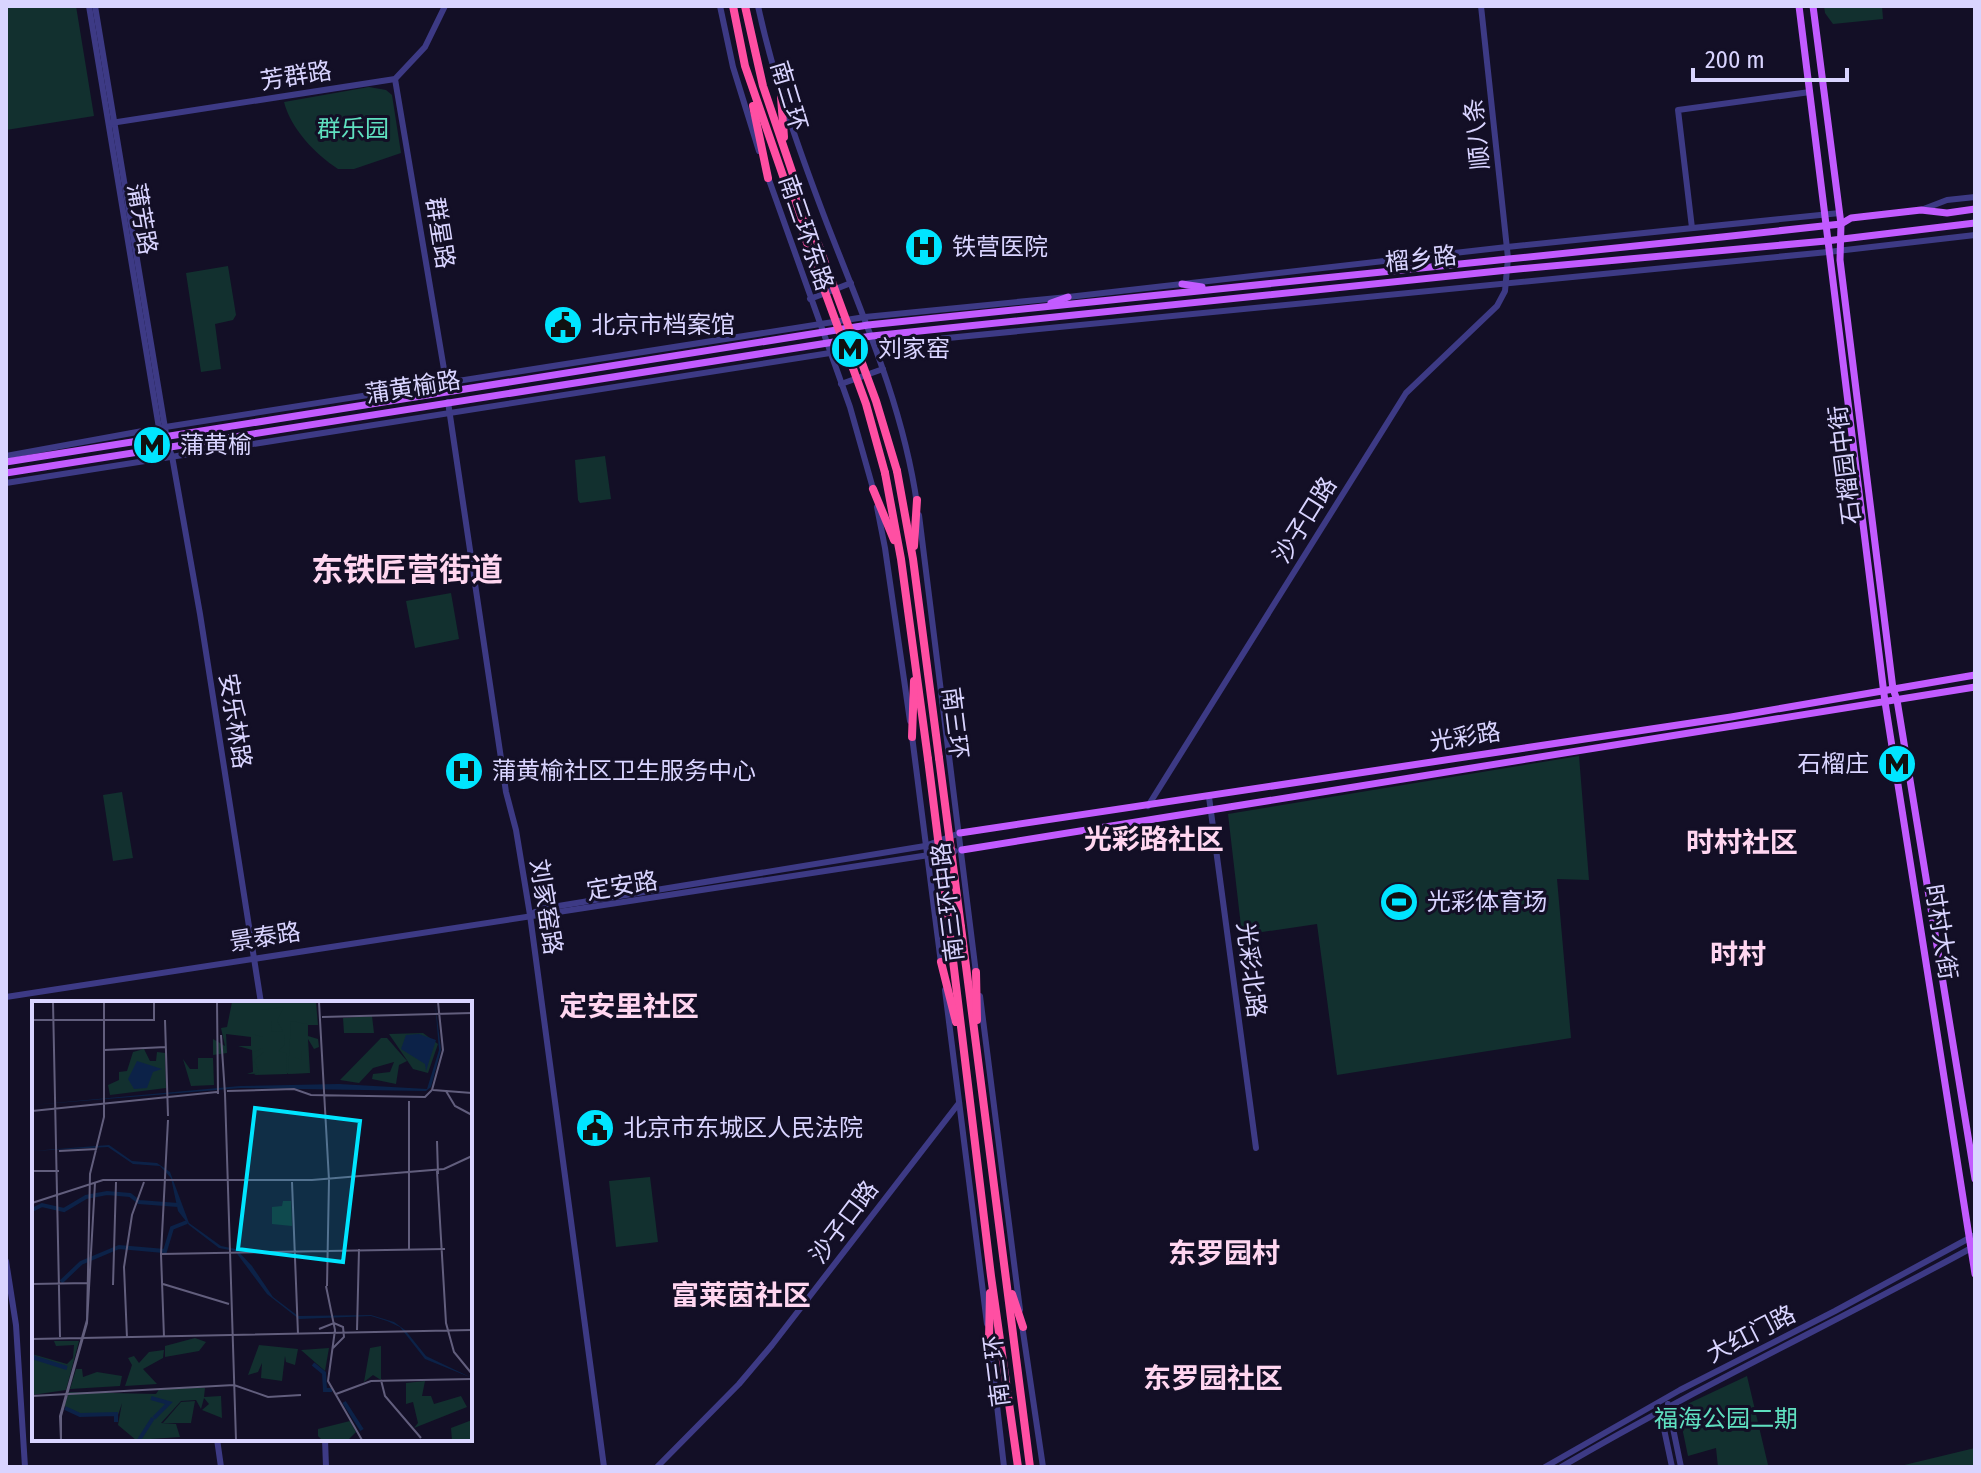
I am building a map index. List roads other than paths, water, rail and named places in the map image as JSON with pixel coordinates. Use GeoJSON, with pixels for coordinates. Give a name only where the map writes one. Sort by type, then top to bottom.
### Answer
{"type":"FeatureCollection","features":[{"type":"Feature","properties":{"kind":"highway","name":"南三环"},"geometry":{"type":"LineString","coordinates":[[733,6],[745,66],[876,401],[897,471],[913,559],[1030,1467]]}},
{"type":"Feature","properties":{"kind":"highway","name":"南三环"},"geometry":{"type":"LineString","coordinates":[[745,6],[763,86],[784,149],[795,197],[866,404],[885,473],[915,657],[991,1276]]}},
{"type":"Feature","properties":{"kind":"highway"},"geometry":{"type":"LineString","coordinates":[[745,66],[768,178]]}},
{"type":"Feature","properties":{"kind":"highway"},"geometry":{"type":"LineString","coordinates":[[781,97],[784,149]]}},
{"type":"Feature","properties":{"kind":"highway"},"geometry":{"type":"LineString","coordinates":[[873,489],[901,559]]}},
{"type":"Feature","properties":{"kind":"highway"},"geometry":{"type":"LineString","coordinates":[[913,559],[917,500]]}},
{"type":"Feature","properties":{"kind":"highway"},"geometry":{"type":"LineString","coordinates":[[912,737],[915,657]]}},
{"type":"Feature","properties":{"kind":"highway"},"geometry":{"type":"LineString","coordinates":[[941,962],[965,1057]]}},
{"type":"Feature","properties":{"kind":"highway"},"geometry":{"type":"LineString","coordinates":[[976,972],[978,1065]]}},
{"type":"Feature","properties":{"kind":"highway"},"geometry":{"type":"LineString","coordinates":[[1005,1273],[1023,1327]]}},
{"type":"Feature","properties":{"kind":"highway"},"geometry":{"type":"LineString","coordinates":[[989,1339],[991,1276]]}},
{"type":"Feature","properties":{"kind":"highway"},"geometry":{"type":"LineString","coordinates":[[991,1276],[1018,1467]]}},
{"type":"Feature","properties":{"kind":"main road","name":"石榴园中街"},"geometry":{"type":"LineString","coordinates":[[1799,6],[1883,690]]}},
{"type":"Feature","properties":{"kind":"main road","name":"石榴园中街"},"geometry":{"type":"LineString","coordinates":[[1813,6],[1840,213],[1841,251],[1893,689],[1897,700]]}},
{"type":"Feature","properties":{"kind":"main road","name":"榴乡路"},"geometry":{"type":"LineString","coordinates":[[868,325],[1825,226],[1841,224],[1851,218],[1921,210],[1947,213],[1975,209]]}},
{"type":"Feature","properties":{"kind":"main road","name":"榴乡路"},"geometry":{"type":"LineString","coordinates":[[826,343],[1508,270],[1826,241],[1975,223]]}},
{"type":"Feature","properties":{"kind":"main road"},"geometry":{"type":"LineString","coordinates":[[1182,284],[1216,289]]}},
{"type":"Feature","properties":{"kind":"main road"},"geometry":{"type":"LineString","coordinates":[[1033,308],[1068,297]]}},
{"type":"Feature","properties":{"kind":"main road","name":"蒲黄榆路"},"geometry":{"type":"LineString","coordinates":[[6,473],[868,325]]}},
{"type":"Feature","properties":{"kind":"main road","name":"蒲黄榆路"},"geometry":{"type":"LineString","coordinates":[[6,462],[826,343]]}},
{"type":"Feature","properties":{"kind":"main road","name":"光彩路"},"geometry":{"type":"LineString","coordinates":[[960,833],[1702,721],[1975,675]]}},
{"type":"Feature","properties":{"kind":"main road","name":"光彩路"},"geometry":{"type":"LineString","coordinates":[[962,850],[1975,687]]}},
{"type":"Feature","properties":{"kind":"main road","name":"时村大街"},"geometry":{"type":"LineString","coordinates":[[1883,690],[1972,1236],[1975,1274]]}},
{"type":"Feature","properties":{"kind":"main road","name":"时村大街"},"geometry":{"type":"LineString","coordinates":[[1897,700],[1975,1179]]}},
{"type":"Feature","properties":{"kind":"street","name":"蒲芳路"},"geometry":{"type":"LineString","coordinates":[[92,6],[163,437],[168,446]]}},
{"type":"Feature","properties":{"kind":"street"},"geometry":{"type":"LineString","coordinates":[[395,79],[425,47],[445,6]]}},
{"type":"Feature","properties":{"kind":"street","name":"南三环东路"},"geometry":{"type":"LineString","coordinates":[[720,6],[744,107],[826,343]]}},
{"type":"Feature","properties":{"kind":"street","name":"南三环东路"},"geometry":{"type":"LineString","coordinates":[[758,6],[781,97],[872,336]]}},
{"type":"Feature","properties":{"kind":"street","name":"顺八条"},"geometry":{"type":"LineString","coordinates":[[1481,6],[1508,270]]}},
{"type":"Feature","properties":{"kind":"street","name":"芳群路"},"geometry":{"type":"LineString","coordinates":[[111,123],[395,79]]}},
{"type":"Feature","properties":{"kind":"street","name":"群星路"},"geometry":{"type":"LineString","coordinates":[[395,79],[448,397]]}},
{"type":"Feature","properties":{"kind":"street"},"geometry":{"type":"LineString","coordinates":[[1692,228],[1678,110],[1810,92]]}},
{"type":"Feature","properties":{"kind":"street","name":"榴乡路"},"geometry":{"type":"LineString","coordinates":[[1921,210],[1947,200],[1975,197]]}},
{"type":"Feature","properties":{"kind":"street","name":"榴乡路"},"geometry":{"type":"LineString","coordinates":[[6,456],[162,428],[865,317],[1840,213]]}},
{"type":"Feature","properties":{"kind":"street","name":"榴乡路"},"geometry":{"type":"LineString","coordinates":[[876,345],[1841,251],[1975,235]]}},
{"type":"Feature","properties":{"kind":"street","name":"沙子口路"},"geometry":{"type":"LineString","coordinates":[[1148,806],[1406,393],[1497,306],[1508,270]]}},
{"type":"Feature","properties":{"kind":"street"},"geometry":{"type":"LineString","coordinates":[[810,299],[851,283]]}},
{"type":"Feature","properties":{"kind":"street","name":"南三环中路"},"geometry":{"type":"LineString","coordinates":[[872,336],[899,420],[917,500],[976,972],[1043,1467]]}},
{"type":"Feature","properties":{"kind":"street","name":"南三环中路"},"geometry":{"type":"LineString","coordinates":[[826,343],[863,445],[885,548],[920,798],[1004,1467]]}},
{"type":"Feature","properties":{"kind":"street"},"geometry":{"type":"LineString","coordinates":[[6,483],[830,353]]}},
{"type":"Feature","properties":{"kind":"street"},"geometry":{"type":"LineString","coordinates":[[841,384],[883,369]]}},
{"type":"Feature","properties":{"kind":"street"},"geometry":{"type":"LineString","coordinates":[[622,375],[631,384]]}},
{"type":"Feature","properties":{"kind":"street","name":"刘家窑路"},"geometry":{"type":"LineString","coordinates":[[448,397],[506,792],[516,830],[530,915],[604,1467]]}},
{"type":"Feature","properties":{"kind":"street","name":"安乐林路"},"geometry":{"type":"LineString","coordinates":[[168,446],[261,1001]]}},
{"type":"Feature","properties":{"kind":"street"},"geometry":{"type":"LineString","coordinates":[[920,798],[955,794]]}},
{"type":"Feature","properties":{"kind":"street","name":"光彩北路"},"geometry":{"type":"LineString","coordinates":[[1209,797],[1256,1148]]}},
{"type":"Feature","properties":{"kind":"street","name":"定安路"},"geometry":{"type":"LineString","coordinates":[[530,915],[551,907],[925,846],[960,833]]}},
{"type":"Feature","properties":{"kind":"street","name":"定安路"},"geometry":{"type":"LineString","coordinates":[[530,915],[541,917],[962,850]]}},
{"type":"Feature","properties":{"kind":"street"},"geometry":{"type":"LineString","coordinates":[[932,895],[967,891]]}},
{"type":"Feature","properties":{"kind":"street","name":"景泰路"},"geometry":{"type":"LineString","coordinates":[[6,997],[530,915]]}},
{"type":"Feature","properties":{"kind":"street","name":"沙子口路"},"geometry":{"type":"LineString","coordinates":[[657,1467],[739,1384],[772,1345],[959,1103]]}},
{"type":"Feature","properties":{"kind":"street","name":"大红门路"},"geometry":{"type":"LineString","coordinates":[[1561,1467],[1659,1407],[1666,1398],[1972,1236]]}},
{"type":"Feature","properties":{"kind":"street","name":"大红门路"},"geometry":{"type":"LineString","coordinates":[[1545,1467],[1888,1294],[1973,1247]]}},
{"type":"Feature","properties":{"kind":"street"},"geometry":{"type":"LineString","coordinates":[[6,1261],[16,1325],[25,1467]]}},
{"type":"Feature","properties":{"kind":"street"},"geometry":{"type":"LineString","coordinates":[[1666,1398],[1681,1467]]}},
{"type":"Feature","properties":{"kind":"street"},"geometry":{"type":"LineString","coordinates":[[1659,1407],[1672,1467]]}},
{"type":"Feature","properties":{"kind":"street"},"geometry":{"type":"LineString","coordinates":[[217,1441],[221,1467]]}},
{"type":"Feature","properties":{"kind":"street"},"geometry":{"type":"LineString","coordinates":[[325,1441],[326,1467]]}},
{"type":"Feature","properties":{"kind":"place","name":"铁营医院"},"geometry":{"type":"Point","coordinates":[924,247]}},
{"type":"Feature","properties":{"kind":"place","name":"北京市档案馆"},"geometry":{"type":"Point","coordinates":[563,325]}},
{"type":"Feature","properties":{"kind":"place","name":"刘家窑"},"geometry":{"type":"Point","coordinates":[850,349]}},
{"type":"Feature","properties":{"kind":"place","name":"蒲黄榆"},"geometry":{"type":"Point","coordinates":[152,445]}},
{"type":"Feature","properties":{"kind":"place","name":"石榴庄"},"geometry":{"type":"Point","coordinates":[1897,764]}},
{"type":"Feature","properties":{"kind":"place","name":"蒲黄榆社区卫生服务中心"},"geometry":{"type":"Point","coordinates":[464,771]}},
{"type":"Feature","properties":{"kind":"place","name":"光彩体育场"},"geometry":{"type":"Point","coordinates":[1399,902]}},
{"type":"Feature","properties":{"kind":"place","name":"北京市东城区人民法院"},"geometry":{"type":"Point","coordinates":[595,1128]}},
{"type":"Feature","properties":{"kind":"district","name":"东铁匠营街道"},"geometry":{"type":"Point","coordinates":[407,570]}},
{"type":"Feature","properties":{"kind":"district","name":"光彩路社区"},"geometry":{"type":"Point","coordinates":[1154,839]}},
{"type":"Feature","properties":{"kind":"district","name":"时村社区"},"geometry":{"type":"Point","coordinates":[1742,842]}},
{"type":"Feature","properties":{"kind":"district","name":"时村"},"geometry":{"type":"Point","coordinates":[1738,954]}},
{"type":"Feature","properties":{"kind":"district","name":"定安里社区"},"geometry":{"type":"Point","coordinates":[629,1006]}},
{"type":"Feature","properties":{"kind":"district","name":"东罗园村"},"geometry":{"type":"Point","coordinates":[1224,1253]}},
{"type":"Feature","properties":{"kind":"district","name":"富莱茵社区"},"geometry":{"type":"Point","coordinates":[741,1295]}},
{"type":"Feature","properties":{"kind":"district","name":"东罗园社区"},"geometry":{"type":"Point","coordinates":[1213,1378]}},
{"type":"Feature","properties":{"kind":"park label","name":"群乐园"},"geometry":{"type":"Point","coordinates":[353,129]}},
{"type":"Feature","properties":{"kind":"park label","name":"福海公园二期"},"geometry":{"type":"Point","coordinates":[1726,1419]}}]}
